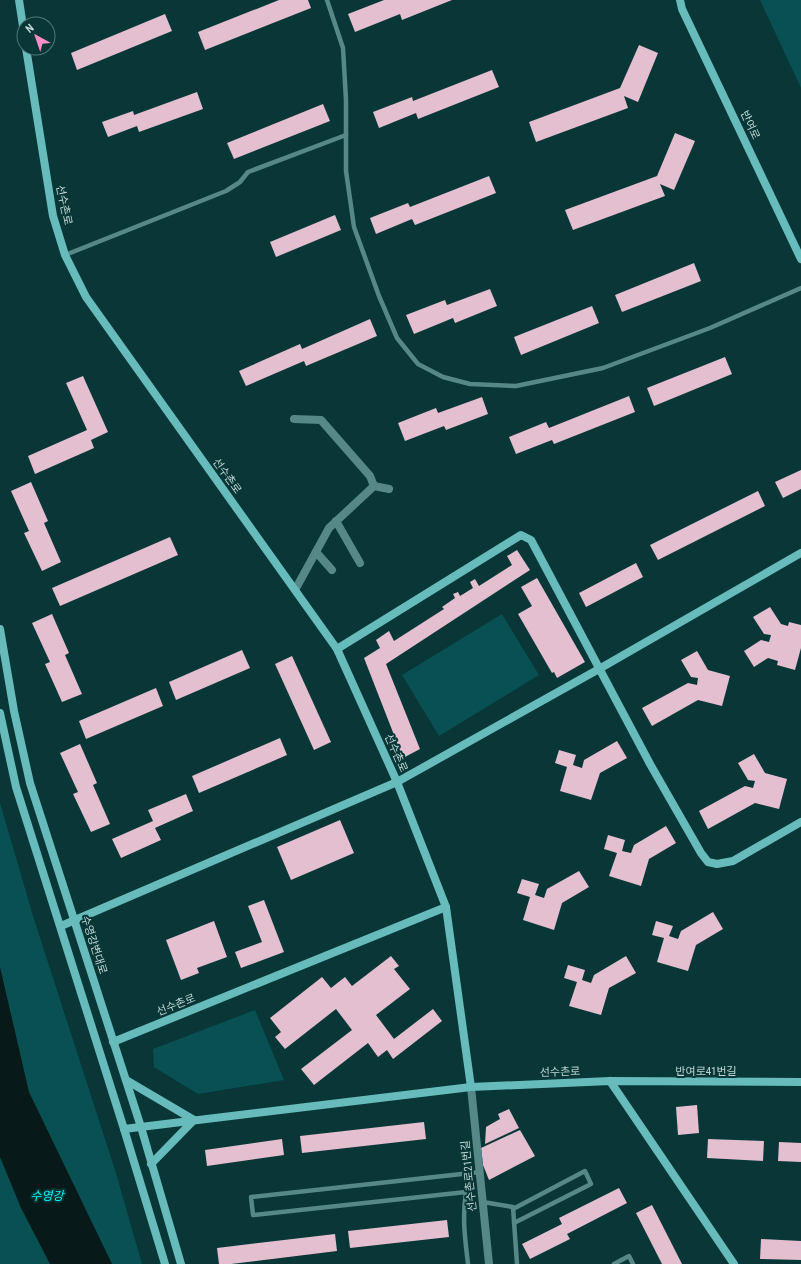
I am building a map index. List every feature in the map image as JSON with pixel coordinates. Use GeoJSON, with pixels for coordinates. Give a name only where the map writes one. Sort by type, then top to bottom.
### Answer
{"type":"FeatureCollection","features":[{"type":"Feature","properties":{"kind":"main road"},"geometry":{"type":"LineString","coordinates":[[19,0],[21,16]]}},
{"type":"Feature","properties":{"kind":"main road","name":"반여로"},"geometry":{"type":"LineString","coordinates":[[680,0],[682,9],[801,259]]}},
{"type":"Feature","properties":{"kind":"main road","name":"선수촌로"},"geometry":{"type":"LineString","coordinates":[[27,56],[53,216],[65,255],[86,297],[337,649],[397,782],[446,907],[471,1087],[610,1081]]}},
{"type":"Feature","properties":{"kind":"main road"},"geometry":{"type":"LineString","coordinates":[[337,649],[521,535],[531,540],[650,764],[701,853],[708,862],[717,864],[732,861],[801,822]]}},
{"type":"Feature","properties":{"kind":"main road"},"geometry":{"type":"LineString","coordinates":[[60,926],[397,782],[599,669],[801,553]]}},
{"type":"Feature","properties":{"kind":"main road","name":"수영강변대로"},"geometry":{"type":"LineString","coordinates":[[0,629],[14,711],[30,783],[141,1127],[181,1263]]}},
{"type":"Feature","properties":{"kind":"main road"},"geometry":{"type":"LineString","coordinates":[[0,713],[16,787],[165,1264]]}},
{"type":"Feature","properties":{"kind":"main road","name":"선수촌로"},"geometry":{"type":"LineString","coordinates":[[114,1042],[446,907]]}},
{"type":"Feature","properties":{"kind":"main road"},"geometry":{"type":"LineString","coordinates":[[126,1080],[194,1120]]}},
{"type":"Feature","properties":{"kind":"main road"},"geometry":{"type":"LineString","coordinates":[[610,1081],[734,1264]]}},
{"type":"Feature","properties":{"kind":"main road","name":"반여로41번길"},"geometry":{"type":"LineString","coordinates":[[610,1081],[801,1082]]}},
{"type":"Feature","properties":{"kind":"main road"},"geometry":{"type":"LineString","coordinates":[[124,1129],[471,1087]]}},
{"type":"Feature","properties":{"kind":"main road"},"geometry":{"type":"LineString","coordinates":[[151,1164],[194,1120]]}},
{"type":"Feature","properties":{"kind":"street"},"geometry":{"type":"LineString","coordinates":[[294,419],[321,420],[370,476],[374,486]]}},
{"type":"Feature","properties":{"kind":"street"},"geometry":{"type":"LineString","coordinates":[[295,590],[329,528],[374,486]]}},
{"type":"Feature","properties":{"kind":"street"},"geometry":{"type":"LineString","coordinates":[[374,486],[389,489]]}},
{"type":"Feature","properties":{"kind":"street"},"geometry":{"type":"LineString","coordinates":[[336,521],[360,563]]}},
{"type":"Feature","properties":{"kind":"street"},"geometry":{"type":"LineString","coordinates":[[316,552],[332,570]]}},
{"type":"Feature","properties":{"kind":"street","name":"선수촌로21번길"},"geometry":{"type":"LineString","coordinates":[[471,1087],[489,1264]]}},
{"type":"Feature","properties":{"kind":"lane"},"geometry":{"type":"LineString","coordinates":[[327,0],[343,48],[346,100],[346,171],[354,226],[379,296],[397,338],[418,364],[444,377],[470,384],[516,386],[604,368],[710,328],[801,288]]}},
{"type":"Feature","properties":{"kind":"lane"},"geometry":{"type":"LineString","coordinates":[[65,255],[226,191],[240,182],[248,172],[346,135]]}},
{"type":"Feature","properties":{"kind":"lane"},"geometry":{"type":"LineString","coordinates":[[513,1209],[585,1171],[591,1184],[514,1224]]}},
{"type":"Feature","properties":{"kind":"lane"},"geometry":{"type":"LineString","coordinates":[[466,1192],[254,1215],[251,1197],[480,1172]]}},
{"type":"Feature","properties":{"kind":"lane"},"geometry":{"type":"LineString","coordinates":[[468,1264],[463,1217],[470,1174]]}},
{"type":"Feature","properties":{"kind":"lane"},"geometry":{"type":"LineString","coordinates":[[483,1202],[512,1206],[517,1264]]}},
{"type":"Feature","properties":{"kind":"lane"},"geometry":{"type":"LineString","coordinates":[[614,1264],[629,1256],[633,1264]]}},
{"type":"Feature","properties":{"kind":"shaded area"},"geometry":{"type":"Polygon","coordinates":[[[760,0],[801,0],[801,88],[760,0]]]}},
{"type":"Feature","properties":{"kind":"shaded area"},"geometry":{"type":"Polygon","coordinates":[[[502,614],[539,675],[439,736],[402,675],[502,614]]]}},
{"type":"Feature","properties":{"kind":"shaded area"},"geometry":{"type":"Polygon","coordinates":[[[0,803],[33,916],[115,1170],[142,1264],[0,1264],[0,803]]]}},
{"type":"Feature","properties":{"kind":"shaded area"},"geometry":{"type":"Polygon","coordinates":[[[255,1010],[284,1080],[198,1094],[154,1067],[153,1049],[255,1010]]]}},
{"type":"Feature","properties":{"kind":"water","name":"수영강"},"geometry":{"type":"Polygon","coordinates":[[[0,967],[29,1092],[112,1264],[50,1264],[21,1208],[0,1157],[0,967]]]}},
{"type":"Feature","properties":{"kind":"building"},"geometry":{"type":"Polygon","coordinates":[[[279,0],[308,0],[311,8],[205,50],[198,32],[279,0]]]}},
{"type":"Feature","properties":{"kind":"building"},"geometry":{"type":"Polygon","coordinates":[[[384,0],[452,0],[402,20],[400,14],[355,32],[348,14],[384,0]]]}},
{"type":"Feature","properties":{"kind":"building"},"geometry":{"type":"Polygon","coordinates":[[[165,14],[172,31],[77,70],[71,53],[165,14]]]}},
{"type":"Feature","properties":{"kind":"building"},"geometry":{"type":"Polygon","coordinates":[[[639,45],[658,53],[638,102],[624,96],[628,108],[536,142],[529,122],[620,88],[639,45]]]}},
{"type":"Feature","properties":{"kind":"building"},"geometry":{"type":"Polygon","coordinates":[[[492,70],[499,87],[418,119],[416,113],[379,128],[373,112],[412,97],[413,101],[492,70]]]}},
{"type":"Feature","properties":{"kind":"building"},"geometry":{"type":"Polygon","coordinates":[[[197,92],[203,109],[139,132],[137,126],[108,137],[102,122],[133,111],[134,115],[197,92]]]}},
{"type":"Feature","properties":{"kind":"building"},"geometry":{"type":"Polygon","coordinates":[[[323,104],[330,121],[234,159],[227,143],[323,104]]]}},
{"type":"Feature","properties":{"kind":"building"},"geometry":{"type":"Polygon","coordinates":[[[675,133],[695,141],[674,190],[660,184],[665,196],[573,230],[565,210],[657,176],[675,133]]]}},
{"type":"Feature","properties":{"kind":"building"},"geometry":{"type":"Polygon","coordinates":[[[489,176],[496,193],[415,225],[412,219],[376,234],[370,218],[408,203],[410,207],[489,176]]]}},
{"type":"Feature","properties":{"kind":"building"},"geometry":{"type":"Polygon","coordinates":[[[335,215],[341,230],[276,257],[270,242],[335,215]]]}},
{"type":"Feature","properties":{"kind":"building"},"geometry":{"type":"Polygon","coordinates":[[[694,263],[701,281],[622,312],[615,295],[694,263]]]}},
{"type":"Feature","properties":{"kind":"building"},"geometry":{"type":"Polygon","coordinates":[[[490,289],[497,306],[455,323],[453,318],[414,334],[406,315],[445,300],[447,305],[490,289]]]}},
{"type":"Feature","properties":{"kind":"building"},"geometry":{"type":"Polygon","coordinates":[[[592,306],[599,323],[521,355],[514,337],[592,306]]]}},
{"type":"Feature","properties":{"kind":"building"},"geometry":{"type":"Polygon","coordinates":[[[370,319],[377,336],[306,366],[304,361],[246,386],[239,371],[300,344],[302,349],[370,319]]]}},
{"type":"Feature","properties":{"kind":"building"},"geometry":{"type":"Polygon","coordinates":[[[725,357],[732,374],[654,406],[647,388],[725,357]]]}},
{"type":"Feature","properties":{"kind":"building"},"geometry":{"type":"Polygon","coordinates":[[[83,376],[108,432],[91,440],[94,448],[35,474],[28,456],[87,430],[66,383],[83,376]]]}},
{"type":"Feature","properties":{"kind":"building"},"geometry":{"type":"Polygon","coordinates":[[[629,396],[635,412],[554,444],[552,440],[516,454],[509,437],[546,422],[549,428],[629,396]]]}},
{"type":"Feature","properties":{"kind":"building"},"geometry":{"type":"Polygon","coordinates":[[[482,397],[488,414],[446,430],[444,426],[405,441],[398,423],[436,408],[438,413],[482,397]]]}},
{"type":"Feature","properties":{"kind":"building"},"geometry":{"type":"Polygon","coordinates":[[[801,470],[801,489],[783,498],[775,482],[801,470]]]}},
{"type":"Feature","properties":{"kind":"building"},"geometry":{"type":"Polygon","coordinates":[[[31,482],[48,521],[44,523],[61,562],[42,571],[24,533],[29,531],[11,491],[31,482]]]}},
{"type":"Feature","properties":{"kind":"building"},"geometry":{"type":"Polygon","coordinates":[[[758,491],[765,506],[658,560],[650,545],[758,491]]]}},
{"type":"Feature","properties":{"kind":"building"},"geometry":{"type":"Polygon","coordinates":[[[170,537],[178,555],[60,606],[52,588],[170,537]]]}},
{"type":"Feature","properties":{"kind":"building"},"geometry":{"type":"Polygon","coordinates":[[[517,550],[530,570],[386,664],[420,749],[403,758],[364,658],[380,648],[376,640],[389,631],[394,641],[444,609],[442,607],[455,598],[453,594],[458,592],[460,596],[473,588],[470,582],[475,579],[479,586],[512,565],[507,556],[517,550]]]}},
{"type":"Feature","properties":{"kind":"building"},"geometry":{"type":"Polygon","coordinates":[[[636,563],[643,577],[586,607],[579,593],[636,563]]]}},
{"type":"Feature","properties":{"kind":"building"},"geometry":{"type":"Polygon","coordinates":[[[537,578],[585,662],[557,678],[554,672],[552,673],[518,614],[532,606],[521,587],[537,578]]]}},
{"type":"Feature","properties":{"kind":"building"},"geometry":{"type":"Polygon","coordinates":[[[770,607],[781,624],[788,626],[789,622],[801,625],[801,648],[795,670],[777,665],[778,661],[768,658],[754,667],[744,651],[761,640],[769,642],[771,635],[764,634],[753,617],[770,607]]]}},
{"type":"Feature","properties":{"kind":"building"},"geometry":{"type":"Polygon","coordinates":[[[52,614],[69,653],[65,655],[82,694],[62,702],[45,664],[50,662],[32,623],[52,614]]]}},
{"type":"Feature","properties":{"kind":"building"},"geometry":{"type":"Polygon","coordinates":[[[242,650],[250,668],[176,700],[169,682],[242,650]]]}},
{"type":"Feature","properties":{"kind":"building"},"geometry":{"type":"Polygon","coordinates":[[[697,651],[708,670],[730,676],[722,706],[698,700],[652,726],[642,708],[688,683],[697,685],[698,678],[691,677],[681,660],[697,651]]]}},
{"type":"Feature","properties":{"kind":"building"},"geometry":{"type":"Polygon","coordinates":[[[292,656],[331,742],[314,750],[275,664],[292,656]]]}},
{"type":"Feature","properties":{"kind":"building"},"geometry":{"type":"Polygon","coordinates":[[[156,688],[163,706],[86,739],[79,721],[156,688]]]}},
{"type":"Feature","properties":{"kind":"building"},"geometry":{"type":"Polygon","coordinates":[[[280,738],[287,755],[199,793],[192,776],[280,738]]]}},
{"type":"Feature","properties":{"kind":"building"},"geometry":{"type":"Polygon","coordinates":[[[617,741],[627,758],[600,773],[591,800],[560,791],[567,767],[555,763],[559,750],[576,755],[573,765],[582,768],[584,760],[617,741]]]}},
{"type":"Feature","properties":{"kind":"building"},"geometry":{"type":"Polygon","coordinates":[[[80,744],[97,783],[93,785],[110,824],[91,832],[73,794],[78,792],[60,753],[80,744]]]}},
{"type":"Feature","properties":{"kind":"building"},"geometry":{"type":"Polygon","coordinates":[[[754,754],[765,773],[787,779],[779,809],[755,803],[708,829],[699,811],[745,786],[753,788],[755,781],[748,780],[738,763],[754,754]]]}},
{"type":"Feature","properties":{"kind":"building"},"geometry":{"type":"Polygon","coordinates":[[[186,794],[193,811],[155,828],[161,840],[121,858],[112,839],[153,821],[148,810],[186,794]]]}},
{"type":"Feature","properties":{"kind":"building"},"geometry":{"type":"Polygon","coordinates":[[[340,820],[354,853],[291,880],[277,847],[340,820]]]}},
{"type":"Feature","properties":{"kind":"building"},"geometry":{"type":"Polygon","coordinates":[[[666,826],[676,843],[649,859],[641,886],[609,876],[617,853],[604,849],[608,835],[625,840],[622,851],[631,853],[634,845],[666,826]]]}},
{"type":"Feature","properties":{"kind":"building"},"geometry":{"type":"Polygon","coordinates":[[[579,871],[589,887],[562,903],[554,930],[523,920],[530,897],[517,893],[522,879],[539,884],[535,895],[544,898],[547,889],[579,871]]]}},
{"type":"Feature","properties":{"kind":"building"},"geometry":{"type":"Polygon","coordinates":[[[264,900],[284,952],[241,968],[235,952],[262,942],[248,906],[264,900]]]}},
{"type":"Feature","properties":{"kind":"building"},"geometry":{"type":"Polygon","coordinates":[[[713,912],[723,929],[696,945],[688,971],[657,962],[664,938],[652,935],[656,921],[673,926],[669,936],[678,939],[681,931],[713,912]]]}},
{"type":"Feature","properties":{"kind":"building"},"geometry":{"type":"Polygon","coordinates":[[[214,921],[227,957],[197,968],[199,973],[181,980],[166,940],[214,921]]]}},
{"type":"Feature","properties":{"kind":"building"},"geometry":{"type":"Polygon","coordinates":[[[391,956],[399,966],[394,969],[410,989],[376,1015],[394,1039],[433,1009],[442,1021],[393,1059],[387,1050],[378,1057],[368,1043],[314,1085],[301,1069],[352,1030],[336,1009],[285,1049],[275,1037],[281,1032],[270,1018],[322,977],[331,988],[345,977],[352,986],[391,956]]]}},
{"type":"Feature","properties":{"kind":"building"},"geometry":{"type":"Polygon","coordinates":[[[626,956],[636,973],[609,988],[601,1015],[569,1006],[577,982],[564,978],[568,965],[585,970],[582,980],[591,983],[594,975],[626,956]]]}},
{"type":"Feature","properties":{"kind":"building"},"geometry":{"type":"Polygon","coordinates":[[[697,1105],[699,1133],[678,1135],[676,1107],[697,1105]]]}},
{"type":"Feature","properties":{"kind":"building"},"geometry":{"type":"Polygon","coordinates":[[[509,1109],[519,1128],[485,1144],[486,1127],[500,1119],[498,1114],[509,1109]]]}},
{"type":"Feature","properties":{"kind":"building"},"geometry":{"type":"Polygon","coordinates":[[[424,1122],[426,1139],[302,1153],[300,1136],[424,1122]]]}},
{"type":"Feature","properties":{"kind":"building"},"geometry":{"type":"Polygon","coordinates":[[[520,1130],[535,1156],[489,1180],[483,1165],[481,1148],[520,1130]]]}},
{"type":"Feature","properties":{"kind":"building"},"geometry":{"type":"Polygon","coordinates":[[[282,1139],[284,1155],[207,1166],[205,1150],[282,1139]]]}},
{"type":"Feature","properties":{"kind":"building"},"geometry":{"type":"Polygon","coordinates":[[[708,1139],[764,1141],[763,1161],[707,1158],[708,1139]]]}},
{"type":"Feature","properties":{"kind":"building"},"geometry":{"type":"Polygon","coordinates":[[[779,1142],[801,1143],[801,1162],[778,1161],[779,1142]]]}},
{"type":"Feature","properties":{"kind":"building"},"geometry":{"type":"Polygon","coordinates":[[[619,1188],[627,1203],[567,1234],[570,1239],[530,1259],[522,1244],[562,1224],[559,1218],[619,1188]]]}},
{"type":"Feature","properties":{"kind":"building"},"geometry":{"type":"Polygon","coordinates":[[[652,1205],[682,1264],[662,1264],[636,1213],[652,1205]]]}},
{"type":"Feature","properties":{"kind":"building"},"geometry":{"type":"Polygon","coordinates":[[[447,1220],[449,1237],[350,1248],[348,1231],[447,1220]]]}},
{"type":"Feature","properties":{"kind":"building"},"geometry":{"type":"Polygon","coordinates":[[[335,1234],[337,1251],[231,1264],[219,1264],[217,1248],[335,1234]]]}},
{"type":"Feature","properties":{"kind":"building"},"geometry":{"type":"Polygon","coordinates":[[[761,1239],[801,1241],[801,1260],[760,1259],[761,1239]]]}}]}
